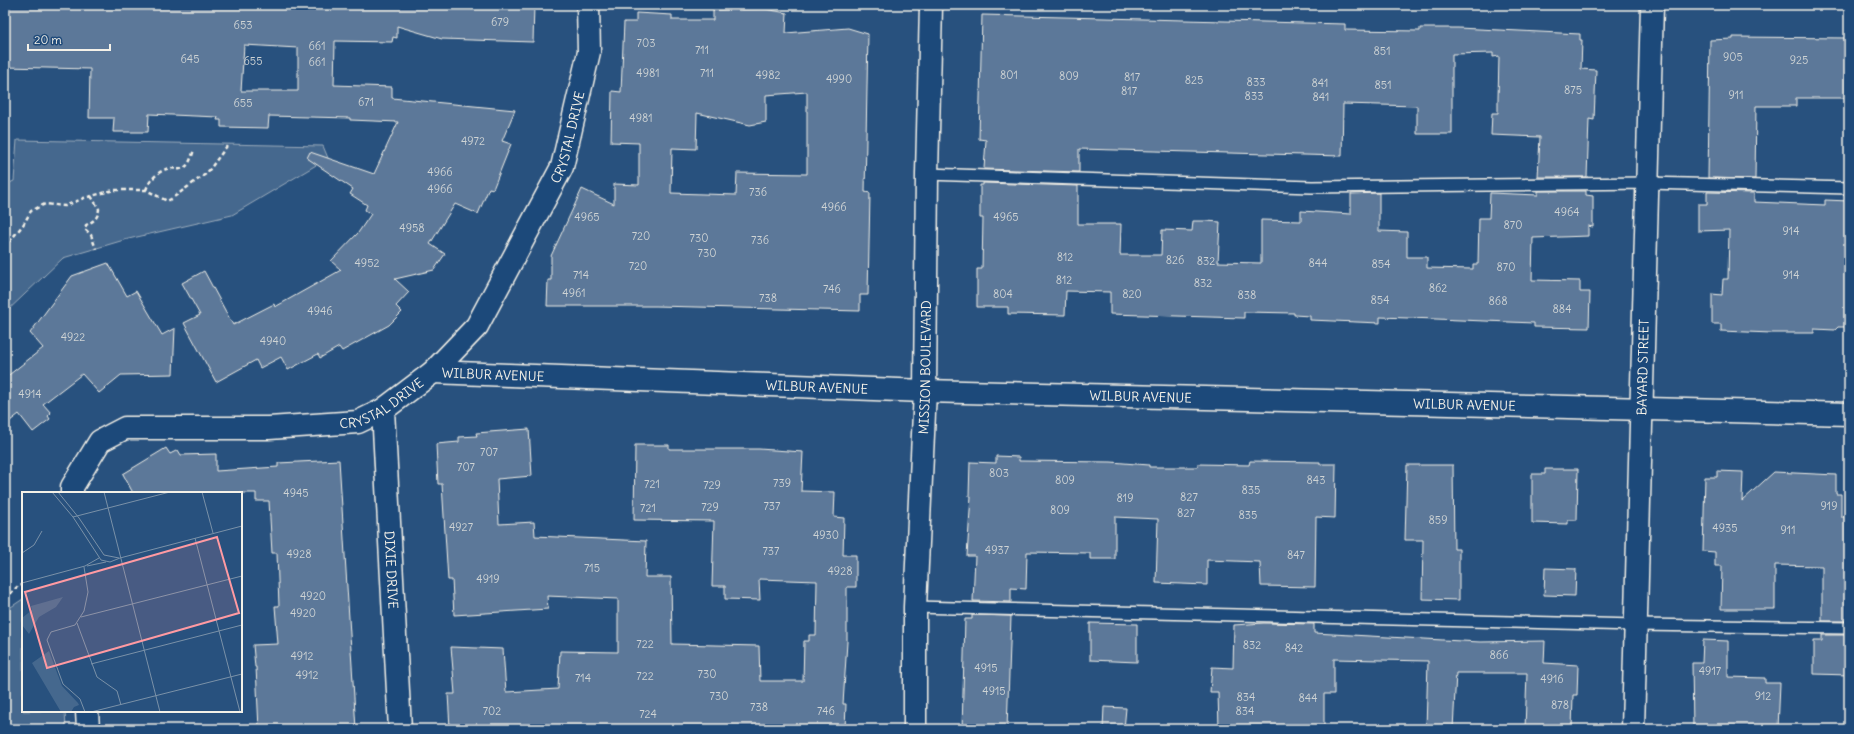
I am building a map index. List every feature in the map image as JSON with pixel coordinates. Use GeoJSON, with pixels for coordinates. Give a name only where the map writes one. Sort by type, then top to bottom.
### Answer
{"type":"FeatureCollection","features":[{"type":"Feature","properties":{"kind":"street","name":"CRYSTAL DRIVE"},"geometry":{"type":"LineString","coordinates":[[72,492],[72,487],[100,440],[125,428],[269,428],[358,422],[383,410],[433,372],[477,326],[562,167],[589,52],[588,5]]}},
{"type":"Feature","properties":{"kind":"street","name":"MISSION BOULEVARD"},"geometry":{"type":"LineString","coordinates":[[915,729],[915,608],[925,391],[927,174],[931,5]]}},
{"type":"Feature","properties":{"kind":"street","name":"BAYARD STREET"},"geometry":{"type":"LineString","coordinates":[[1633,729],[1652,5]]}},
{"type":"Feature","properties":{"kind":"street","name":"WILBUR AVENUE"},"geometry":{"type":"LineString","coordinates":[[433,372],[925,391],[1849,414]]}},
{"type":"Feature","properties":{"kind":"street","name":"DIXIE DRIVE"},"geometry":{"type":"LineString","coordinates":[[383,410],[400,729]]}},
{"type":"Feature","properties":{"kind":"street"},"geometry":{"type":"LineString","coordinates":[[87,712],[88,729]]}},
{"type":"Feature","properties":{"kind":"lane"},"geometry":{"type":"LineString","coordinates":[[927,174],[1312,187],[1647,183],[1849,188]]}},
{"type":"Feature","properties":{"kind":"lane"},"geometry":{"type":"LineString","coordinates":[[915,608],[1636,625],[1849,628]]}},
{"type":"Feature","properties":{"kind":"path"},"geometry":{"type":"LineString","coordinates":[[5,246],[23,225],[31,211],[44,204],[65,206],[91,196],[114,190],[146,190],[167,200],[171,199],[207,173],[227,146]]}},
{"type":"Feature","properties":{"kind":"path"},"geometry":{"type":"LineString","coordinates":[[146,190],[148,182],[165,171],[171,168],[179,170],[186,166],[191,160],[194,150]]}},
{"type":"Feature","properties":{"kind":"path"},"geometry":{"type":"LineString","coordinates":[[91,196],[99,209],[98,215],[94,221],[86,225],[85,229],[92,235],[96,249]]}},
{"type":"Feature","properties":{"kind":"path"},"geometry":{"type":"LineString","coordinates":[[5,599],[18,586],[22,586]]}},
{"type":"Feature","properties":{"kind":"path"},"geometry":{"type":"LineString","coordinates":[[5,592],[9,596]]}},
{"type":"Feature","properties":{"kind":"shaded area"},"geometry":{"type":"Polygon","coordinates":[[[17,140],[323,146],[328,158],[232,215],[124,240],[63,258],[5,313],[5,185],[14,181],[17,140]]]}},
{"type":"Feature","properties":{"kind":"shaded area"},"geometry":{"type":"Polygon","coordinates":[[[22,600],[22,712],[65,712],[66,729],[5,729],[5,611],[22,600]]]}},
{"type":"Feature","properties":{"kind":"building"},"geometry":{"type":"Polygon","coordinates":[[[5,5],[534,5],[533,42],[442,39],[397,26],[397,38],[393,37],[392,42],[335,41],[334,85],[392,87],[392,98],[515,110],[502,141],[511,144],[493,189],[489,188],[478,214],[455,204],[430,244],[445,254],[434,270],[395,279],[409,292],[396,306],[402,312],[389,325],[342,351],[339,347],[320,358],[318,354],[288,370],[281,357],[260,368],[256,360],[216,382],[184,323],[200,315],[182,283],[204,271],[233,325],[274,304],[275,307],[341,270],[331,261],[358,233],[371,214],[365,210],[367,205],[350,194],[353,189],[307,158],[310,152],[374,174],[398,122],[350,120],[350,118],[269,116],[268,128],[221,127],[221,120],[217,120],[218,117],[149,114],[148,132],[113,132],[114,118],[89,118],[90,69],[5,67],[5,5]],[[244,45],[241,91],[298,91],[298,48],[244,45]]]}},
{"type":"Feature","properties":{"kind":"building"},"geometry":{"type":"Polygon","coordinates":[[[765,9],[787,13],[786,33],[848,28],[868,34],[865,192],[870,193],[868,295],[860,295],[860,311],[656,306],[547,306],[548,280],[551,280],[551,256],[582,189],[614,204],[614,184],[639,185],[639,143],[611,142],[612,91],[621,92],[624,22],[636,22],[636,13],[672,15],[672,20],[713,20],[713,10],[765,9]],[[807,92],[766,95],[766,122],[750,125],[697,113],[696,149],[672,148],[671,193],[736,195],[737,173],[807,174],[807,92]]]}},
{"type":"Feature","properties":{"kind":"building"},"geometry":{"type":"Polygon","coordinates":[[[982,15],[1345,24],[1345,30],[1420,31],[1420,28],[1458,28],[1580,34],[1580,40],[1582,40],[1581,69],[1596,70],[1594,120],[1589,119],[1587,177],[1538,177],[1540,137],[1491,135],[1492,113],[1498,113],[1499,56],[1493,57],[1493,53],[1452,54],[1452,134],[1417,134],[1417,106],[1343,104],[1342,156],[1079,149],[1079,172],[984,169],[986,140],[979,139],[982,15]]]}},
{"type":"Feature","properties":{"kind":"building"},"geometry":{"type":"Polygon","coordinates":[[[1733,37],[1849,38],[1849,98],[1796,98],[1796,106],[1756,106],[1755,179],[1708,178],[1710,40],[1733,39],[1733,37]]]}},
{"type":"Feature","properties":{"kind":"building"},"geometry":{"type":"Polygon","coordinates":[[[983,183],[1078,186],[1078,224],[1121,224],[1120,255],[1161,255],[1162,230],[1192,231],[1193,221],[1220,222],[1218,262],[1261,263],[1261,220],[1301,221],[1301,211],[1351,214],[1351,194],[1379,193],[1379,231],[1407,232],[1407,257],[1427,257],[1427,268],[1473,269],[1473,264],[1478,264],[1479,218],[1489,218],[1490,193],[1538,195],[1538,191],[1586,191],[1586,195],[1593,196],[1593,227],[1588,226],[1588,236],[1533,238],[1532,280],[1580,281],[1580,292],[1590,292],[1589,328],[1534,327],[1534,323],[1380,317],[1380,323],[1310,320],[1310,316],[1294,315],[1294,313],[1244,312],[1244,318],[1110,314],[1110,292],[1066,291],[1065,315],[1008,314],[1008,307],[977,307],[977,269],[982,269],[983,218],[980,218],[980,185],[983,185],[983,183]]]}},
{"type":"Feature","properties":{"kind":"building"},"geometry":{"type":"Polygon","coordinates":[[[1707,192],[1754,193],[1754,202],[1825,205],[1825,200],[1849,201],[1849,327],[1838,327],[1835,330],[1814,329],[1814,333],[1772,333],[1721,331],[1721,324],[1712,324],[1712,294],[1722,295],[1723,279],[1728,279],[1729,230],[1698,231],[1698,204],[1707,204],[1707,192]]]}},
{"type":"Feature","properties":{"kind":"building"},"geometry":{"type":"Polygon","coordinates":[[[108,263],[127,296],[136,291],[162,335],[175,328],[173,374],[121,375],[99,393],[82,374],[43,404],[51,413],[48,416],[50,419],[33,432],[19,414],[5,425],[5,378],[43,348],[30,333],[72,276],[108,263]]]}},
{"type":"Feature","properties":{"kind":"building"},"geometry":{"type":"Polygon","coordinates":[[[529,429],[532,476],[497,479],[499,524],[534,522],[535,536],[646,541],[645,577],[671,577],[672,644],[759,646],[760,681],[803,681],[804,641],[809,641],[809,635],[816,635],[817,581],[759,579],[760,600],[725,599],[725,586],[712,586],[714,521],[634,520],[635,445],[669,445],[669,449],[759,449],[803,452],[801,491],[835,492],[834,517],[844,518],[843,555],[856,555],[856,587],[847,587],[847,642],[843,704],[846,704],[845,729],[450,728],[448,694],[455,694],[451,647],[503,649],[506,692],[558,689],[560,651],[618,652],[618,599],[547,596],[548,609],[454,615],[452,580],[448,580],[442,484],[438,484],[436,444],[459,442],[459,437],[477,436],[476,433],[529,429]]]}},
{"type":"Feature","properties":{"kind":"building"},"geometry":{"type":"Polygon","coordinates":[[[166,448],[170,454],[178,450],[181,455],[216,454],[216,471],[278,467],[278,463],[339,460],[356,729],[259,729],[256,667],[253,645],[278,644],[275,606],[279,606],[277,553],[272,553],[269,501],[256,501],[256,493],[242,492],[132,492],[123,474],[166,448]]]}},
{"type":"Feature","properties":{"kind":"building"},"geometry":{"type":"Polygon","coordinates":[[[996,456],[1019,457],[1019,461],[1111,462],[1149,465],[1149,467],[1198,467],[1198,464],[1249,465],[1250,461],[1320,462],[1320,464],[1336,464],[1335,518],[1316,517],[1315,587],[1261,586],[1260,562],[1207,560],[1207,585],[1156,583],[1158,519],[1115,517],[1115,559],[1090,559],[1090,553],[1027,552],[1026,589],[1011,588],[1011,602],[973,601],[975,556],[967,556],[971,496],[969,496],[970,462],[996,463],[996,456]]]}},
{"type":"Feature","properties":{"kind":"building"},"geometry":{"type":"Polygon","coordinates":[[[1407,465],[1453,465],[1454,549],[1459,549],[1459,600],[1422,599],[1423,540],[1405,540],[1407,465]]]}},
{"type":"Feature","properties":{"kind":"building"},"geometry":{"type":"Polygon","coordinates":[[[1545,469],[1578,469],[1577,520],[1568,520],[1568,524],[1532,523],[1532,474],[1545,474],[1545,469]]]}},
{"type":"Feature","properties":{"kind":"building"},"geometry":{"type":"Polygon","coordinates":[[[1717,471],[1743,472],[1742,501],[1774,472],[1836,475],[1836,494],[1841,494],[1841,517],[1849,517],[1849,621],[1822,621],[1822,566],[1775,565],[1775,609],[1721,609],[1722,566],[1715,566],[1715,552],[1703,551],[1705,477],[1717,477],[1717,471]]]}},
{"type":"Feature","properties":{"kind":"building"},"geometry":{"type":"Polygon","coordinates":[[[1545,568],[1576,569],[1575,596],[1544,595],[1545,568]]]}},
{"type":"Feature","properties":{"kind":"building"},"geometry":{"type":"Polygon","coordinates":[[[972,615],[1011,616],[1007,729],[962,729],[965,619],[972,619],[972,615]]]}},
{"type":"Feature","properties":{"kind":"building"},"geometry":{"type":"Polygon","coordinates":[[[1090,623],[1137,624],[1137,662],[1090,660],[1090,623]]]}},
{"type":"Feature","properties":{"kind":"building"},"geometry":{"type":"Polygon","coordinates":[[[1264,623],[1314,624],[1314,633],[1480,642],[1545,641],[1544,663],[1578,665],[1577,695],[1573,695],[1572,729],[1525,729],[1527,673],[1456,673],[1453,729],[1426,729],[1428,661],[1334,659],[1334,694],[1324,694],[1324,729],[1219,729],[1218,692],[1210,692],[1212,667],[1233,668],[1234,625],[1264,623]]]}},
{"type":"Feature","properties":{"kind":"building"},"geometry":{"type":"Polygon","coordinates":[[[1822,635],[1849,635],[1849,675],[1814,674],[1814,641],[1822,641],[1822,635]]]}},
{"type":"Feature","properties":{"kind":"building"},"geometry":{"type":"Polygon","coordinates":[[[1703,640],[1728,641],[1728,677],[1765,678],[1765,683],[1780,683],[1778,729],[1693,729],[1692,663],[1702,663],[1703,640]]]}},
{"type":"Feature","properties":{"kind":"building"},"geometry":{"type":"Polygon","coordinates":[[[1104,707],[1126,708],[1124,729],[1103,729],[1104,707]]]}}]}
